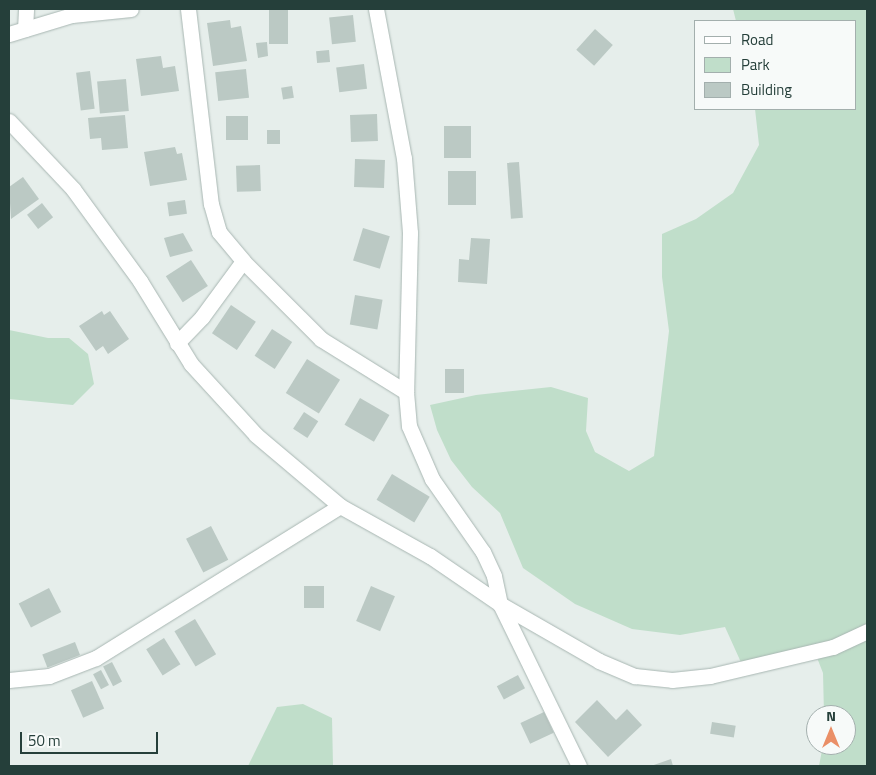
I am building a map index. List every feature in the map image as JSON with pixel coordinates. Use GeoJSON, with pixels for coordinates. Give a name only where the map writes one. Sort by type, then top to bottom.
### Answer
{"type":"FeatureCollection","features":[{"type":"Feature","properties":{"kind":"street"},"geometry":{"type":"LineString","coordinates":[[25,29],[26,9]]}},
{"type":"Feature","properties":{"kind":"street"},"geometry":{"type":"LineString","coordinates":[[9,34],[72,15],[131,9]]}},
{"type":"Feature","properties":{"kind":"street"},"geometry":{"type":"LineString","coordinates":[[188,9],[214,219],[219,232],[244,261],[321,339],[406,392]]}},
{"type":"Feature","properties":{"kind":"street"},"geometry":{"type":"LineString","coordinates":[[376,9],[404,158],[410,233],[406,392],[409,426],[432,480],[482,552],[494,576],[500,604],[580,766]]}},
{"type":"Feature","properties":{"kind":"street"},"geometry":{"type":"LineString","coordinates":[[9,121],[74,189],[140,281],[177,343],[256,435],[340,506],[430,556],[500,604],[599,661],[635,676],[672,680],[710,676],[833,647],[867,632]]}},
{"type":"Feature","properties":{"kind":"street"},"geometry":{"type":"LineString","coordinates":[[177,343],[202,316],[244,261]]}},
{"type":"Feature","properties":{"kind":"street"},"geometry":{"type":"LineString","coordinates":[[9,680],[49,676],[96,658],[340,506]]}},
{"type":"Feature","properties":{"kind":"green space"},"geometry":{"type":"Polygon","coordinates":[[[733,9],[867,9],[867,766],[819,766],[821,755],[856,755],[856,705],[824,705],[823,673],[814,650],[744,669],[725,627],[680,635],[632,629],[575,604],[523,568],[500,513],[472,487],[451,460],[437,430],[430,405],[476,395],[551,387],[588,398],[586,431],[595,452],[629,471],[654,456],[669,331],[662,277],[662,234],[696,219],[733,193],[759,145],[755,110],[856,110],[856,20],[736,20],[733,9]]]}},
{"type":"Feature","properties":{"kind":"green space"},"geometry":{"type":"Polygon","coordinates":[[[9,330],[48,338],[69,338],[88,354],[94,384],[73,405],[9,399],[9,330]]]}},
{"type":"Feature","properties":{"kind":"green space"},"geometry":{"type":"Polygon","coordinates":[[[303,704],[332,718],[333,766],[248,766],[277,707],[303,704]]]}},
{"type":"Feature","properties":{"kind":"building"},"geometry":{"type":"Polygon","coordinates":[[[269,9],[288,9],[288,44],[269,44],[269,9]]]}},
{"type":"Feature","properties":{"kind":"building"},"geometry":{"type":"Polygon","coordinates":[[[353,15],[356,42],[332,44],[329,18],[353,15]]]}},
{"type":"Feature","properties":{"kind":"building"},"geometry":{"type":"Polygon","coordinates":[[[230,20],[231,28],[241,26],[247,61],[213,66],[207,23],[230,20]]]}},
{"type":"Feature","properties":{"kind":"building"},"geometry":{"type":"Polygon","coordinates":[[[595,29],[613,45],[594,66],[576,50],[595,29]]]}},
{"type":"Feature","properties":{"kind":"building"},"geometry":{"type":"Polygon","coordinates":[[[267,42],[268,56],[258,58],[256,43],[267,42]]]}},
{"type":"Feature","properties":{"kind":"building"},"geometry":{"type":"Polygon","coordinates":[[[329,50],[330,62],[317,63],[316,51],[329,50]]]}},
{"type":"Feature","properties":{"kind":"building"},"geometry":{"type":"Polygon","coordinates":[[[161,56],[163,68],[175,66],[179,91],[141,96],[136,59],[161,56]]]}},
{"type":"Feature","properties":{"kind":"building"},"geometry":{"type":"Polygon","coordinates":[[[364,64],[367,89],[339,92],[336,67],[364,64]]]}},
{"type":"Feature","properties":{"kind":"building"},"geometry":{"type":"Polygon","coordinates":[[[246,69],[249,98],[218,101],[215,72],[246,69]]]}},
{"type":"Feature","properties":{"kind":"building"},"geometry":{"type":"Polygon","coordinates":[[[90,71],[95,109],[81,110],[76,73],[90,71]]]}},
{"type":"Feature","properties":{"kind":"building"},"geometry":{"type":"Polygon","coordinates":[[[126,79],[129,111],[100,113],[97,82],[126,79]]]}},
{"type":"Feature","properties":{"kind":"building"},"geometry":{"type":"Polygon","coordinates":[[[292,86],[294,98],[283,100],[281,88],[292,86]]]}},
{"type":"Feature","properties":{"kind":"building"},"geometry":{"type":"Polygon","coordinates":[[[377,114],[378,141],[351,142],[350,115],[377,114]]]}},
{"type":"Feature","properties":{"kind":"building"},"geometry":{"type":"Polygon","coordinates":[[[125,115],[128,148],[102,150],[101,138],[90,139],[88,118],[125,115]]]}},
{"type":"Feature","properties":{"kind":"building"},"geometry":{"type":"Polygon","coordinates":[[[226,116],[248,116],[248,140],[226,140],[226,116]]]}},
{"type":"Feature","properties":{"kind":"building"},"geometry":{"type":"Polygon","coordinates":[[[444,126],[471,126],[471,158],[444,158],[444,126]]]}},
{"type":"Feature","properties":{"kind":"building"},"geometry":{"type":"Polygon","coordinates":[[[267,130],[280,130],[280,144],[267,144],[267,130]]]}},
{"type":"Feature","properties":{"kind":"building"},"geometry":{"type":"Polygon","coordinates":[[[175,147],[177,154],[182,153],[187,180],[150,186],[144,152],[175,147]]]}},
{"type":"Feature","properties":{"kind":"building"},"geometry":{"type":"Polygon","coordinates":[[[355,159],[385,160],[384,188],[354,187],[355,159]]]}},
{"type":"Feature","properties":{"kind":"building"},"geometry":{"type":"Polygon","coordinates":[[[519,162],[523,218],[511,219],[507,163],[519,162]]]}},
{"type":"Feature","properties":{"kind":"building"},"geometry":{"type":"Polygon","coordinates":[[[260,165],[261,191],[237,192],[236,166],[260,165]]]}},
{"type":"Feature","properties":{"kind":"building"},"geometry":{"type":"Polygon","coordinates":[[[448,171],[476,171],[476,205],[448,205],[448,171]]]}},
{"type":"Feature","properties":{"kind":"building"},"geometry":{"type":"Polygon","coordinates":[[[23,177],[39,199],[11,219],[9,187],[23,177]]]}},
{"type":"Feature","properties":{"kind":"building"},"geometry":{"type":"Polygon","coordinates":[[[185,200],[187,214],[169,216],[167,203],[185,200]]]}},
{"type":"Feature","properties":{"kind":"building"},"geometry":{"type":"Polygon","coordinates":[[[42,203],[53,217],[38,229],[27,215],[42,203]]]}},
{"type":"Feature","properties":{"kind":"building"},"geometry":{"type":"Polygon","coordinates":[[[363,228],[390,236],[380,269],[353,261],[363,228]]]}},
{"type":"Feature","properties":{"kind":"building"},"geometry":{"type":"Polygon","coordinates":[[[183,233],[193,251],[170,257],[164,238],[183,233]]]}},
{"type":"Feature","properties":{"kind":"building"},"geometry":{"type":"Polygon","coordinates":[[[471,238],[490,239],[487,284],[458,282],[459,259],[469,260],[471,238]]]}},
{"type":"Feature","properties":{"kind":"building"},"geometry":{"type":"Polygon","coordinates":[[[191,260],[208,286],[183,302],[166,276],[191,260]]]}},
{"type":"Feature","properties":{"kind":"building"},"geometry":{"type":"Polygon","coordinates":[[[355,295],[383,300],[377,329],[350,325],[355,295]]]}},
{"type":"Feature","properties":{"kind":"building"},"geometry":{"type":"Polygon","coordinates":[[[231,305],[256,322],[237,350],[212,333],[231,305]]]}},
{"type":"Feature","properties":{"kind":"building"},"geometry":{"type":"Polygon","coordinates":[[[102,311],[104,315],[110,311],[129,339],[108,354],[103,346],[96,351],[79,326],[102,311]]]}},
{"type":"Feature","properties":{"kind":"building"},"geometry":{"type":"Polygon","coordinates":[[[272,329],[292,342],[275,369],[255,356],[272,329]]]}},
{"type":"Feature","properties":{"kind":"building"},"geometry":{"type":"Polygon","coordinates":[[[307,359],[340,380],[319,414],[286,393],[307,359]]]}},
{"type":"Feature","properties":{"kind":"building"},"geometry":{"type":"Polygon","coordinates":[[[445,369],[464,369],[464,393],[445,393],[445,369]]]}},
{"type":"Feature","properties":{"kind":"building"},"geometry":{"type":"Polygon","coordinates":[[[360,398],[389,415],[374,442],[344,425],[360,398]]]}},
{"type":"Feature","properties":{"kind":"building"},"geometry":{"type":"Polygon","coordinates":[[[304,412],[318,421],[307,438],[293,429],[304,412]]]}},
{"type":"Feature","properties":{"kind":"building"},"geometry":{"type":"Polygon","coordinates":[[[392,474],[430,497],[414,522],[377,500],[392,474]]]}},
{"type":"Feature","properties":{"kind":"building"},"geometry":{"type":"Polygon","coordinates":[[[211,526],[228,560],[203,573],[186,539],[211,526]]]}},
{"type":"Feature","properties":{"kind":"building"},"geometry":{"type":"Polygon","coordinates":[[[304,586],[324,586],[324,608],[304,608],[304,586]]]}},
{"type":"Feature","properties":{"kind":"building"},"geometry":{"type":"Polygon","coordinates":[[[371,586],[395,596],[380,631],[356,621],[371,586]]]}},
{"type":"Feature","properties":{"kind":"building"},"geometry":{"type":"Polygon","coordinates":[[[49,588],[61,612],[31,627],[19,603],[49,588]]]}},
{"type":"Feature","properties":{"kind":"building"},"geometry":{"type":"Polygon","coordinates":[[[195,619],[216,654],[196,667],[174,631],[195,619]]]}},
{"type":"Feature","properties":{"kind":"building"},"geometry":{"type":"Polygon","coordinates":[[[164,638],[180,664],[163,675],[146,649],[164,638]]]}},
{"type":"Feature","properties":{"kind":"building"},"geometry":{"type":"Polygon","coordinates":[[[75,642],[80,655],[47,668],[42,655],[75,642]]]}},
{"type":"Feature","properties":{"kind":"building"},"geometry":{"type":"Polygon","coordinates":[[[112,662],[122,682],[113,686],[103,667],[112,662]]]}},
{"type":"Feature","properties":{"kind":"building"},"geometry":{"type":"Polygon","coordinates":[[[101,670],[109,685],[101,689],[93,674],[101,670]]]}},
{"type":"Feature","properties":{"kind":"building"},"geometry":{"type":"Polygon","coordinates":[[[518,675],[525,688],[504,700],[497,686],[518,675]]]}},
{"type":"Feature","properties":{"kind":"building"},"geometry":{"type":"Polygon","coordinates":[[[92,681],[104,708],[83,718],[71,690],[92,681]]]}},
{"type":"Feature","properties":{"kind":"building"},"geometry":{"type":"Polygon","coordinates":[[[597,700],[616,720],[627,709],[642,725],[608,757],[575,722],[597,700]]]}},
{"type":"Feature","properties":{"kind":"building"},"geometry":{"type":"Polygon","coordinates":[[[544,712],[554,733],[530,744],[520,723],[544,712]]]}},
{"type":"Feature","properties":{"kind":"building"},"geometry":{"type":"Polygon","coordinates":[[[712,722],[736,726],[734,738],[710,734],[712,722]]]}},
{"type":"Feature","properties":{"kind":"building"},"geometry":{"type":"Polygon","coordinates":[[[671,759],[673,766],[651,766],[671,759]]]}}]}
